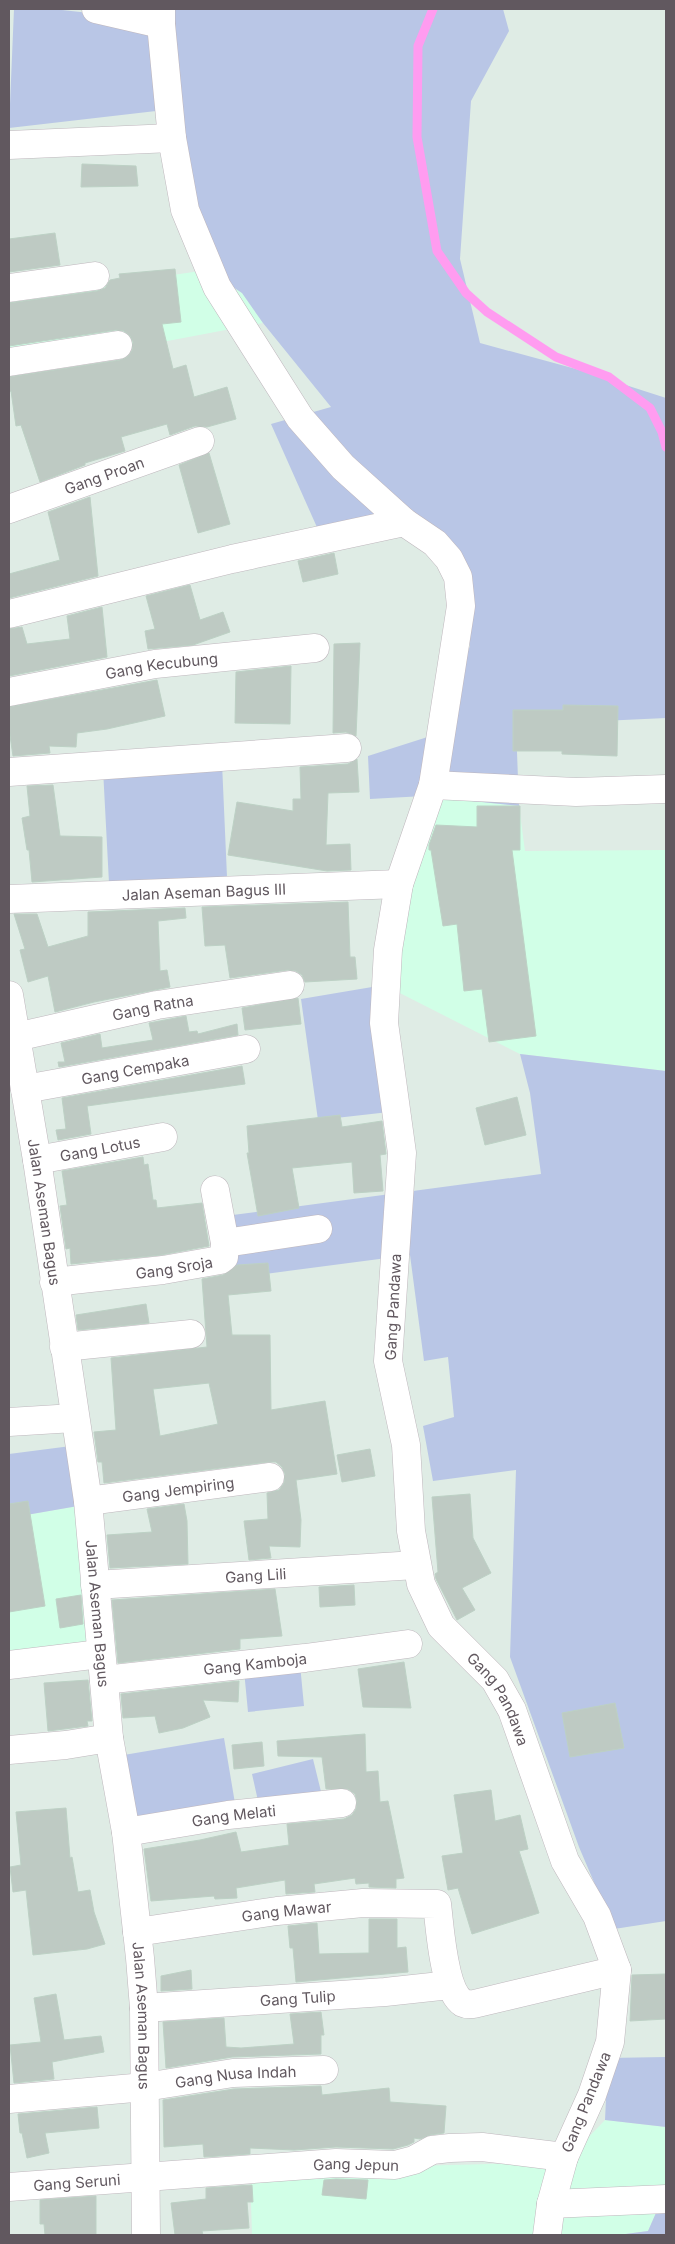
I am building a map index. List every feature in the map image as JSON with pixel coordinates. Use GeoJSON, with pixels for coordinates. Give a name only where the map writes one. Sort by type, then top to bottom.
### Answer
{"type":"FeatureCollection","features":[{"type":"Feature","properties":{"kind":"street"},"geometry":{"type":"LineString","coordinates":[[96,9],[161,16]]}},
{"type":"Feature","properties":{"kind":"street","name":"Gang Pandawa"},"geometry":{"type":"LineString","coordinates":[[161,16],[172,138],[185,210],[217,287],[300,418],[343,467],[404,522],[435,543],[449,560],[458,577],[461,606],[433,785],[399,884],[388,950],[384,1023],[402,1153],[388,1361],[406,1445],[411,1531],[421,1584],[441,1626],[495,1680],[512,1710],[565,1861],[597,1916],[617,1970],[610,2042],[592,2095],[564,2157],[551,2204],[547,2235]]}},
{"type":"Feature","properties":{"kind":"street"},"geometry":{"type":"LineString","coordinates":[[9,145],[172,138]]}},
{"type":"Feature","properties":{"kind":"street"},"geometry":{"type":"LineString","coordinates":[[9,288],[95,276]]}},
{"type":"Feature","properties":{"kind":"street"},"geometry":{"type":"LineString","coordinates":[[9,362],[118,345]]}},
{"type":"Feature","properties":{"kind":"street","name":"Gang Proan"},"geometry":{"type":"LineString","coordinates":[[9,509],[200,441]]}},
{"type":"Feature","properties":{"kind":"street"},"geometry":{"type":"LineString","coordinates":[[9,614],[232,559],[404,522]]}},
{"type":"Feature","properties":{"kind":"street","name":"Gang Kecubung"},"geometry":{"type":"LineString","coordinates":[[9,692],[155,664],[315,648]]}},
{"type":"Feature","properties":{"kind":"street"},"geometry":{"type":"LineString","coordinates":[[9,772],[347,748]]}},
{"type":"Feature","properties":{"kind":"street"},"geometry":{"type":"LineString","coordinates":[[433,785],[576,792],[666,789]]}},
{"type":"Feature","properties":{"kind":"street","name":"Jalan Aseman Bagus III"},"geometry":{"type":"LineString","coordinates":[[9,899],[399,884]]}},
{"type":"Feature","properties":{"kind":"street","name":"Gang Ratna"},"geometry":{"type":"LineString","coordinates":[[16,1037],[157,1005],[290,985]]}},
{"type":"Feature","properties":{"kind":"street","name":"Jalan Aseman Bagus"},"geometry":{"type":"LineString","coordinates":[[9,995],[37,1160],[74,1418],[88,1501],[109,1738],[126,1832],[144,2008],[146,2235]]}},
{"type":"Feature","properties":{"kind":"street","name":"Gang Cempaka"},"geometry":{"type":"LineString","coordinates":[[25,1089],[246,1049]]}},
{"type":"Feature","properties":{"kind":"street","name":"Gang Lotus"},"geometry":{"type":"LineString","coordinates":[[37,1160],[163,1137]]}},
{"type":"Feature","properties":{"kind":"street","name":"Gang Sroja"},"geometry":{"type":"LineString","coordinates":[[54,1282],[162,1270],[220,1260],[224,1257],[225,1243],[215,1190]]}},
{"type":"Feature","properties":{"kind":"street"},"geometry":{"type":"LineString","coordinates":[[225,1243],[318,1229]]}},
{"type":"Feature","properties":{"kind":"street"},"geometry":{"type":"LineString","coordinates":[[64,1347],[191,1334]]}},
{"type":"Feature","properties":{"kind":"street"},"geometry":{"type":"LineString","coordinates":[[9,1422],[74,1418]]}},
{"type":"Feature","properties":{"kind":"street","name":"Gang Jempiring"},"geometry":{"type":"LineString","coordinates":[[88,1501],[270,1477]]}},
{"type":"Feature","properties":{"kind":"street","name":"Gang Lili"},"geometry":{"type":"LineString","coordinates":[[95,1585],[416,1565]]}},
{"type":"Feature","properties":{"kind":"street","name":"Gang Kamboja"},"geometry":{"type":"LineString","coordinates":[[9,1665],[102,1667],[295,1659],[408,1644]]}},
{"type":"Feature","properties":{"kind":"street"},"geometry":{"type":"LineString","coordinates":[[9,1750],[66,1745],[109,1738]]}},
{"type":"Feature","properties":{"kind":"street","name":"Gang Melati"},"geometry":{"type":"LineString","coordinates":[[126,1832],[228,1815],[342,1803]]}},
{"type":"Feature","properties":{"kind":"street","name":"Gang Mawar"},"geometry":{"type":"LineString","coordinates":[[137,1932],[277,1911],[363,1903],[437,1904],[450,1984]]}},
{"type":"Feature","properties":{"kind":"street"},"geometry":{"type":"LineString","coordinates":[[450,1984],[461,2002],[474,2004],[617,1970]]}},
{"type":"Feature","properties":{"kind":"street","name":"Gang Tulip"},"geometry":{"type":"LineString","coordinates":[[144,2008],[385,1992],[450,1984]]}},
{"type":"Feature","properties":{"kind":"street","name":"Gang Nusa Indah"},"geometry":{"type":"LineString","coordinates":[[9,2099],[145,2087],[233,2073],[324,2070]]}},
{"type":"Feature","properties":{"kind":"street","name":"Gang Jepun"},"geometry":{"type":"LineString","coordinates":[[144,2178],[336,2163],[395,2165],[414,2160],[432,2150],[450,2148],[482,2148],[564,2157]]}},
{"type":"Feature","properties":{"kind":"street","name":"Gang Seruni"},"geometry":{"type":"LineString","coordinates":[[9,2187],[144,2178]]}},
{"type":"Feature","properties":{"kind":"street"},"geometry":{"type":"LineString","coordinates":[[551,2204],[666,2199]]}},
{"type":"Feature","properties":{"kind":"shaded area"},"geometry":{"type":"Polygon","coordinates":[[[14,9],[53,9],[153,20],[159,9],[503,9],[509,31],[471,101],[460,259],[480,343],[576,369],[666,398],[666,718],[516,725],[519,806],[424,796],[370,799],[368,756],[437,734],[470,646],[447,553],[381,526],[320,534],[271,424],[331,407],[263,323],[242,293],[207,270],[156,111],[9,128],[14,9]]]}},
{"type":"Feature","properties":{"kind":"shaded area"},"geometry":{"type":"Polygon","coordinates":[[[207,270],[242,293],[263,323],[9,371],[9,299],[207,270]]]}},
{"type":"Feature","properties":{"kind":"shaded area"},"geometry":{"type":"Polygon","coordinates":[[[222,763],[227,877],[109,883],[103,769],[222,763]]]}},
{"type":"Feature","properties":{"kind":"shaded area"},"geometry":{"type":"Polygon","coordinates":[[[424,796],[519,806],[525,851],[666,850],[666,1071],[520,1054],[384,985],[424,796]]]}},
{"type":"Feature","properties":{"kind":"shaded area"},"geometry":{"type":"Polygon","coordinates":[[[384,985],[398,1111],[318,1120],[301,999],[384,985]]]}},
{"type":"Feature","properties":{"kind":"shaded area"},"geometry":{"type":"Polygon","coordinates":[[[520,1054],[666,1071],[666,1921],[614,1929],[579,1847],[510,1657],[516,1470],[433,1481],[423,1426],[454,1417],[448,1357],[424,1361],[410,1255],[234,1278],[225,1216],[541,1174],[530,1093],[520,1054]]]}},
{"type":"Feature","properties":{"kind":"shaded area"},"geometry":{"type":"Polygon","coordinates":[[[71,1446],[78,1506],[9,1518],[9,1454],[71,1446]]]}},
{"type":"Feature","properties":{"kind":"shaded area"},"geometry":{"type":"Polygon","coordinates":[[[78,1506],[97,1660],[9,1667],[9,1518],[78,1506]]]}},
{"type":"Feature","properties":{"kind":"shaded area"},"geometry":{"type":"Polygon","coordinates":[[[299,1654],[304,1706],[248,1712],[243,1660],[299,1654]]]}},
{"type":"Feature","properties":{"kind":"shaded area"},"geometry":{"type":"Polygon","coordinates":[[[224,1738],[239,1827],[127,1846],[112,1757],[224,1738]]]}},
{"type":"Feature","properties":{"kind":"shaded area"},"geometry":{"type":"Polygon","coordinates":[[[313,1759],[325,1808],[263,1823],[252,1774],[313,1759]]]}},
{"type":"Feature","properties":{"kind":"shaded area"},"geometry":{"type":"Polygon","coordinates":[[[666,2057],[666,2127],[605,2120],[608,2058],[666,2057]]]}},
{"type":"Feature","properties":{"kind":"shaded area"},"geometry":{"type":"Polygon","coordinates":[[[605,2120],[666,2127],[666,2190],[648,2231],[618,2235],[252,2235],[250,2170],[565,2162],[605,2120]]]}},
{"type":"Feature","properties":{"kind":"shaded area"},"geometry":{"type":"Polygon","coordinates":[[[666,2190],[666,2235],[618,2235],[648,2231],[666,2190]]]}},
{"type":"Feature","properties":{"kind":"building"},"geometry":{"type":"Polygon","coordinates":[[[82,164],[136,166],[138,186],[81,187],[82,164]]]}},
{"type":"Feature","properties":{"kind":"building"},"geometry":{"type":"Polygon","coordinates":[[[55,233],[60,265],[9,272],[9,239],[55,233]]]}},
{"type":"Feature","properties":{"kind":"building"},"geometry":{"type":"Polygon","coordinates":[[[175,269],[181,322],[162,324],[173,369],[186,365],[194,397],[227,387],[236,419],[207,427],[195,426],[170,435],[167,424],[121,437],[125,451],[85,463],[85,465],[40,482],[21,425],[16,426],[11,391],[9,392],[9,377],[120,360],[127,357],[132,351],[133,342],[124,331],[116,330],[9,346],[9,303],[97,291],[105,288],[110,280],[120,278],[119,274],[175,269]]]}},
{"type":"Feature","properties":{"kind":"building"},"geometry":{"type":"Polygon","coordinates":[[[209,453],[230,524],[198,533],[179,465],[209,453]]]}},
{"type":"Feature","properties":{"kind":"building"},"geometry":{"type":"Polygon","coordinates":[[[90,497],[98,576],[9,598],[9,574],[60,560],[48,512],[90,497]]]}},
{"type":"Feature","properties":{"kind":"building"},"geometry":{"type":"Polygon","coordinates":[[[334,553],[338,574],[303,582],[298,561],[334,553]]]}},
{"type":"Feature","properties":{"kind":"building"},"geometry":{"type":"Polygon","coordinates":[[[190,585],[200,620],[223,612],[230,632],[193,645],[148,649],[145,631],[155,629],[146,596],[190,585]]]}},
{"type":"Feature","properties":{"kind":"building"},"geometry":{"type":"Polygon","coordinates":[[[102,607],[107,657],[9,676],[9,629],[22,627],[27,644],[70,639],[67,616],[102,607]]]}},
{"type":"Feature","properties":{"kind":"building"},"geometry":{"type":"Polygon","coordinates":[[[360,643],[356,736],[346,732],[333,733],[334,644],[360,643]]]}},
{"type":"Feature","properties":{"kind":"building"},"geometry":{"type":"Polygon","coordinates":[[[291,666],[290,724],[235,723],[236,672],[291,666]]]}},
{"type":"Feature","properties":{"kind":"building"},"geometry":{"type":"Polygon","coordinates":[[[157,680],[165,716],[107,729],[77,733],[76,747],[49,746],[50,753],[13,756],[9,729],[9,707],[157,680]]]}},
{"type":"Feature","properties":{"kind":"building"},"geometry":{"type":"Polygon","coordinates":[[[563,705],[618,706],[617,756],[562,754],[562,751],[513,751],[513,710],[563,710],[563,705]]]}},
{"type":"Feature","properties":{"kind":"building"},"geometry":{"type":"Polygon","coordinates":[[[357,759],[359,792],[328,793],[326,845],[350,844],[351,870],[327,871],[228,855],[237,802],[293,811],[293,799],[301,799],[300,767],[348,764],[357,759]]]}},
{"type":"Feature","properties":{"kind":"building"},"geometry":{"type":"Polygon","coordinates":[[[53,785],[60,836],[102,837],[102,877],[32,882],[29,850],[27,850],[22,818],[30,816],[27,786],[53,785]]]}},
{"type":"Feature","properties":{"kind":"building"},"geometry":{"type":"Polygon","coordinates":[[[477,806],[520,806],[520,850],[512,850],[536,1036],[489,1042],[482,989],[464,991],[457,924],[443,926],[429,845],[436,825],[477,827],[477,806]]]}},
{"type":"Feature","properties":{"kind":"building"},"geometry":{"type":"Polygon","coordinates":[[[348,902],[350,957],[355,957],[357,979],[305,982],[302,975],[296,971],[288,970],[230,978],[225,945],[205,946],[202,907],[348,902]]]}},
{"type":"Feature","properties":{"kind":"building"},"geometry":{"type":"Polygon","coordinates":[[[185,908],[186,918],[158,921],[160,971],[167,970],[170,987],[55,1012],[48,976],[28,982],[20,950],[25,949],[14,914],[37,914],[48,947],[88,936],[88,912],[185,908]]]}},
{"type":"Feature","properties":{"kind":"building"},"geometry":{"type":"Polygon","coordinates":[[[298,998],[301,1024],[245,1030],[242,1008],[298,998]]]}},
{"type":"Feature","properties":{"kind":"building"},"geometry":{"type":"Polygon","coordinates":[[[186,1016],[189,1032],[197,1031],[198,1034],[237,1024],[238,1035],[59,1067],[58,1062],[65,1062],[61,1043],[100,1034],[102,1048],[153,1040],[149,1023],[186,1016]]]}},
{"type":"Feature","properties":{"kind":"building"},"geometry":{"type":"Polygon","coordinates":[[[242,1066],[245,1084],[87,1106],[91,1134],[58,1140],[56,1130],[66,1129],[62,1098],[242,1066]]]}},
{"type":"Feature","properties":{"kind":"building"},"geometry":{"type":"Polygon","coordinates":[[[517,1097],[526,1135],[485,1145],[476,1108],[517,1097]]]}},
{"type":"Feature","properties":{"kind":"building"},"geometry":{"type":"Polygon","coordinates":[[[340,1115],[342,1127],[382,1121],[386,1154],[380,1155],[383,1191],[354,1193],[352,1162],[292,1168],[299,1208],[258,1216],[247,1153],[249,1153],[247,1126],[340,1115]]]}},
{"type":"Feature","properties":{"kind":"building"},"geometry":{"type":"Polygon","coordinates":[[[143,1157],[144,1165],[148,1164],[153,1200],[156,1200],[157,1208],[202,1203],[209,1246],[161,1255],[71,1264],[70,1248],[66,1249],[60,1206],[67,1205],[62,1171],[143,1157]]]}},
{"type":"Feature","properties":{"kind":"building"},"geometry":{"type":"Polygon","coordinates":[[[268,1263],[271,1291],[228,1295],[232,1335],[270,1335],[271,1410],[325,1401],[337,1474],[296,1480],[301,1520],[300,1547],[269,1546],[271,1558],[249,1560],[244,1521],[268,1519],[267,1493],[279,1490],[284,1483],[285,1474],[282,1467],[276,1462],[104,1483],[102,1462],[98,1462],[94,1432],[116,1430],[111,1358],[207,1347],[202,1279],[223,1275],[237,1265],[268,1263]],[[209,1383],[153,1389],[160,1436],[218,1424],[209,1383]]]}},
{"type":"Feature","properties":{"kind":"building"},"geometry":{"type":"Polygon","coordinates":[[[146,1304],[149,1323],[78,1330],[76,1315],[146,1304]]]}},
{"type":"Feature","properties":{"kind":"building"},"geometry":{"type":"Polygon","coordinates":[[[370,1449],[375,1476],[342,1482],[337,1455],[370,1449]]]}},
{"type":"Feature","properties":{"kind":"building"},"geometry":{"type":"Polygon","coordinates":[[[470,1494],[473,1538],[491,1573],[462,1588],[475,1610],[457,1620],[436,1579],[435,1574],[438,1572],[432,1497],[470,1494]]]}},
{"type":"Feature","properties":{"kind":"building"},"geometry":{"type":"Polygon","coordinates":[[[28,1501],[45,1606],[9,1612],[9,1504],[28,1501]]]}},
{"type":"Feature","properties":{"kind":"building"},"geometry":{"type":"Polygon","coordinates":[[[184,1504],[187,1521],[188,1564],[110,1568],[107,1535],[152,1532],[147,1509],[184,1504]]]}},
{"type":"Feature","properties":{"kind":"building"},"geometry":{"type":"Polygon","coordinates":[[[354,1585],[355,1605],[320,1607],[319,1587],[354,1585]]]}},
{"type":"Feature","properties":{"kind":"building"},"geometry":{"type":"Polygon","coordinates":[[[275,1589],[282,1636],[240,1639],[240,1649],[118,1663],[112,1600],[275,1589]]]}},
{"type":"Feature","properties":{"kind":"building"},"geometry":{"type":"Polygon","coordinates":[[[81,1595],[83,1624],[60,1628],[56,1599],[81,1595]]]}},
{"type":"Feature","properties":{"kind":"building"},"geometry":{"type":"Polygon","coordinates":[[[404,1662],[411,1708],[363,1707],[358,1669],[404,1662]]]}},
{"type":"Feature","properties":{"kind":"building"},"geometry":{"type":"Polygon","coordinates":[[[88,1680],[92,1721],[87,1721],[88,1726],[48,1731],[44,1683],[88,1680]]]}},
{"type":"Feature","properties":{"kind":"building"},"geometry":{"type":"Polygon","coordinates":[[[239,1681],[238,1702],[203,1700],[210,1717],[183,1728],[159,1733],[155,1716],[123,1718],[121,1694],[239,1681]]]}},
{"type":"Feature","properties":{"kind":"building"},"geometry":{"type":"Polygon","coordinates":[[[615,1703],[624,1748],[570,1757],[562,1713],[615,1703]]]}},
{"type":"Feature","properties":{"kind":"building"},"geometry":{"type":"Polygon","coordinates":[[[365,1734],[366,1772],[378,1771],[380,1802],[388,1801],[404,1878],[396,1879],[396,1888],[369,1887],[369,1883],[356,1884],[355,1878],[314,1884],[315,1892],[286,1894],[285,1880],[236,1888],[237,1898],[215,1899],[214,1896],[151,1901],[144,1849],[236,1832],[241,1852],[289,1845],[287,1824],[344,1819],[352,1815],[356,1809],[357,1801],[355,1794],[348,1789],[326,1789],[322,1757],[278,1756],[277,1741],[365,1734]]]}},
{"type":"Feature","properties":{"kind":"building"},"geometry":{"type":"Polygon","coordinates":[[[262,1742],[264,1766],[234,1769],[232,1745],[262,1742]]]}},
{"type":"Feature","properties":{"kind":"building"},"geometry":{"type":"Polygon","coordinates":[[[491,1790],[495,1821],[520,1815],[528,1849],[519,1851],[539,1913],[472,1934],[458,1888],[448,1890],[442,1856],[463,1853],[454,1795],[491,1790]]]}},
{"type":"Feature","properties":{"kind":"building"},"geometry":{"type":"Polygon","coordinates":[[[66,1808],[70,1858],[72,1857],[78,1892],[90,1890],[94,1912],[105,1944],[87,1949],[33,1955],[26,1890],[13,1892],[10,1867],[21,1865],[16,1812],[66,1808]]]}},
{"type":"Feature","properties":{"kind":"building"},"geometry":{"type":"Polygon","coordinates":[[[369,1919],[397,1919],[397,1948],[406,1947],[408,1972],[296,1982],[293,1948],[290,1948],[288,1926],[317,1923],[319,1954],[369,1953],[369,1919]]]}},
{"type":"Feature","properties":{"kind":"building"},"geometry":{"type":"Polygon","coordinates":[[[191,1970],[192,1989],[161,1991],[161,1976],[191,1970]]]}},
{"type":"Feature","properties":{"kind":"building"},"geometry":{"type":"Polygon","coordinates":[[[666,1974],[666,2019],[630,2021],[632,1975],[666,1974]]]}},
{"type":"Feature","properties":{"kind":"building"},"geometry":{"type":"Polygon","coordinates":[[[56,1994],[64,2040],[101,2036],[104,2052],[52,2062],[54,2079],[14,2083],[10,2045],[41,2042],[34,1998],[56,1994]]]}},
{"type":"Feature","properties":{"kind":"building"},"geometry":{"type":"Polygon","coordinates":[[[321,2012],[324,2035],[321,2035],[321,2054],[232,2057],[166,2068],[163,2022],[224,2018],[226,2047],[241,2048],[294,2044],[290,2014],[321,2012]]]}},
{"type":"Feature","properties":{"kind":"building"},"geometry":{"type":"Polygon","coordinates":[[[321,2086],[322,2095],[389,2088],[390,2102],[446,2106],[444,2133],[420,2139],[414,2138],[414,2142],[393,2149],[336,2147],[294,2150],[250,2148],[250,2154],[204,2157],[203,2144],[164,2147],[163,2100],[234,2089],[321,2086]]]}},
{"type":"Feature","properties":{"kind":"building"},"geometry":{"type":"Polygon","coordinates":[[[97,2107],[99,2128],[45,2133],[49,2153],[27,2158],[22,2133],[20,2133],[18,2114],[97,2107]]]}},
{"type":"Feature","properties":{"kind":"building"},"geometry":{"type":"Polygon","coordinates":[[[324,2180],[368,2180],[366,2199],[322,2195],[324,2180]]]}},
{"type":"Feature","properties":{"kind":"building"},"geometry":{"type":"Polygon","coordinates":[[[252,2185],[253,2202],[247,2202],[249,2228],[202,2231],[203,2235],[175,2235],[171,2203],[206,2199],[206,2188],[252,2185]]]}},
{"type":"Feature","properties":{"kind":"building"},"geometry":{"type":"Polygon","coordinates":[[[96,2196],[96,2235],[45,2235],[44,2224],[40,2224],[40,2200],[96,2196]]]}},
{"type":"Feature","properties":{"kind":"waterway"},"geometry":{"type":"LineString","coordinates":[[433,9],[418,46],[417,137],[437,251],[466,293],[487,312],[556,357],[609,377],[650,408],[662,432],[666,447]]}}]}
